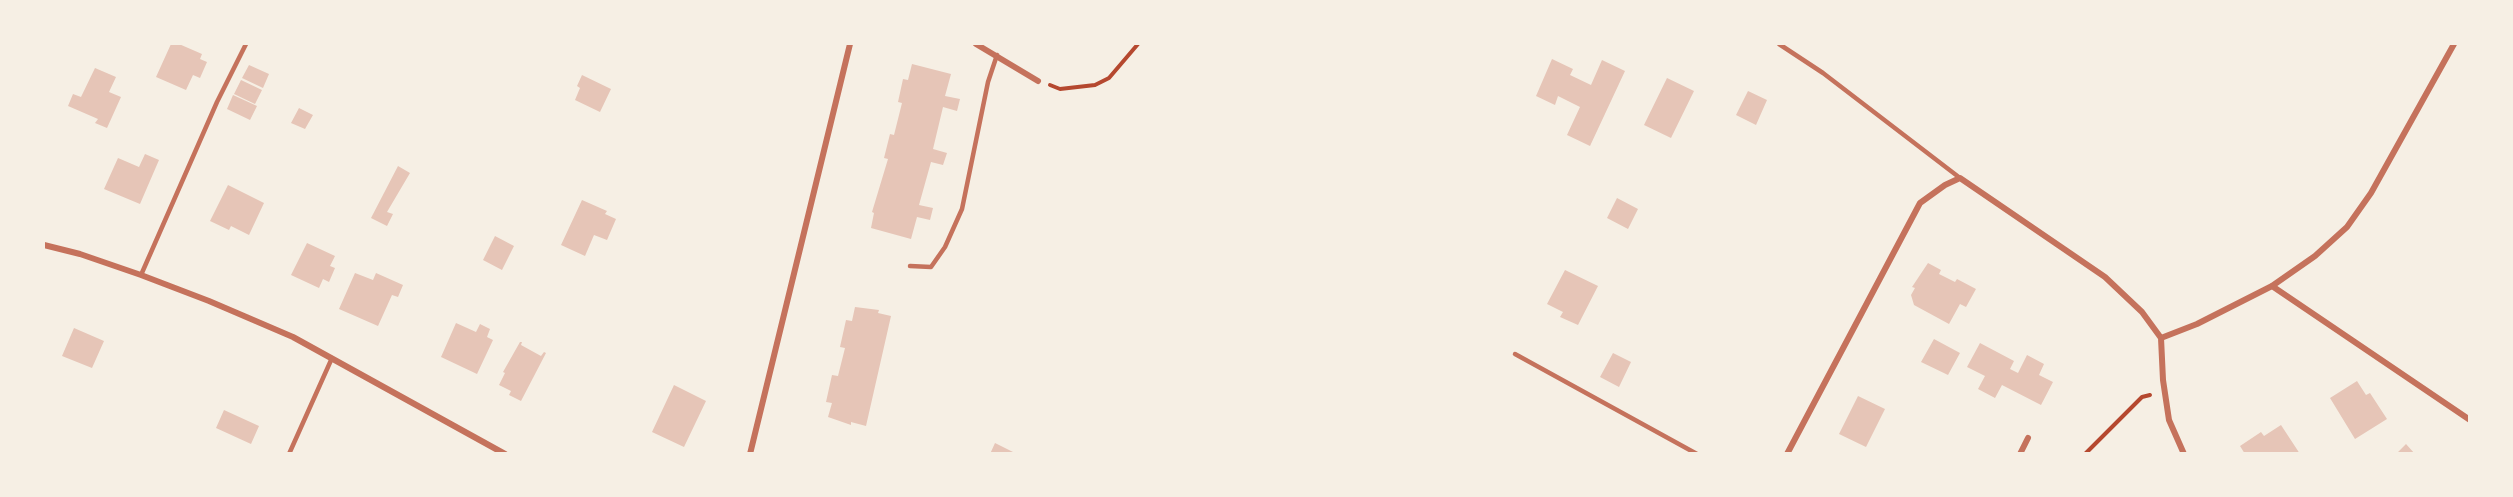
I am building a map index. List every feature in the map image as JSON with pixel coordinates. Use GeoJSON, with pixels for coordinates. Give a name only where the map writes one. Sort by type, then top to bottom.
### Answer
{"type":"FeatureCollection","features":[{"type":"Feature","properties":{"kind":"street"},"geometry":{"type":"LineString","coordinates":[[750,453],[850,44]]}},
{"type":"Feature","properties":{"kind":"street"},"geometry":{"type":"LineString","coordinates":[[976,44],[1038,81]]}},
{"type":"Feature","properties":{"kind":"street"},"geometry":{"type":"LineString","coordinates":[[2162,338],[2197,324],[2272,286],[2315,256],[2347,227],[2371,193],[2454,44]]}},
{"type":"Feature","properties":{"kind":"street"},"geometry":{"type":"LineString","coordinates":[[1787,453],[1920,203],[1960,178],[2105,277],[2142,312],[2162,338],[2169,420],[2184,453]]}},
{"type":"Feature","properties":{"kind":"street"},"geometry":{"type":"LineString","coordinates":[[44,244],[141,275],[283,333],[505,453]]}},
{"type":"Feature","properties":{"kind":"street"},"geometry":{"type":"LineString","coordinates":[[2272,286],[2469,420]]}},
{"type":"Feature","properties":{"kind":"street"},"geometry":{"type":"LineString","coordinates":[[2020,453],[2028,438]]}},
{"type":"Feature","properties":{"kind":"lane"},"geometry":{"type":"LineString","coordinates":[[141,275],[246,44]]}},
{"type":"Feature","properties":{"kind":"lane"},"geometry":{"type":"LineString","coordinates":[[1779,44],[1823,73],[1960,178]]}},
{"type":"Feature","properties":{"kind":"lane"},"geometry":{"type":"LineString","coordinates":[[910,266],[931,267],[945,247],[962,208],[987,82],[997,56]]}},
{"type":"Feature","properties":{"kind":"lane"},"geometry":{"type":"LineString","coordinates":[[1515,354],[1697,453]]}},
{"type":"Feature","properties":{"kind":"lane"},"geometry":{"type":"LineString","coordinates":[[289,453],[332,358]]}},
{"type":"Feature","properties":{"kind":"path"},"geometry":{"type":"LineString","coordinates":[[1038,81],[1060,89],[1095,85],[1109,78],[1137,44]]}},
{"type":"Feature","properties":{"kind":"path"},"geometry":{"type":"LineString","coordinates":[[2085,453],[2142,398],[2165,390]]}},
{"type":"Feature","properties":{"kind":"building"},"geometry":{"type":"Polygon","coordinates":[[[171,44],[179,44],[202,54],[200,59],[207,62],[200,78],[193,75],[186,90],[156,77],[171,44]]]}},
{"type":"Feature","properties":{"kind":"building"},"geometry":{"type":"Polygon","coordinates":[[[1552,59],[1573,69],[1570,75],[1591,85],[1602,60],[1625,71],[1590,146],[1567,135],[1580,107],[1558,96],[1555,105],[1536,96],[1552,59]]]}},
{"type":"Feature","properties":{"kind":"building"},"geometry":{"type":"Polygon","coordinates":[[[912,64],[951,74],[945,96],[960,99],[957,111],[943,107],[933,149],[947,153],[943,165],[931,162],[919,205],[933,208],[930,220],[917,217],[911,239],[871,228],[874,213],[872,212],[888,159],[884,158],[890,134],[894,135],[902,103],[898,102],[903,79],[908,80],[912,64]]]}},
{"type":"Feature","properties":{"kind":"building"},"geometry":{"type":"Polygon","coordinates":[[[249,65],[269,74],[263,88],[242,78],[249,65]]]}},
{"type":"Feature","properties":{"kind":"building"},"geometry":{"type":"Polygon","coordinates":[[[95,68],[116,77],[109,92],[121,97],[107,128],[95,123],[98,119],[68,106],[73,94],[81,97],[95,68]]]}},
{"type":"Feature","properties":{"kind":"building"},"geometry":{"type":"Polygon","coordinates":[[[582,75],[611,89],[600,112],[575,100],[580,88],[577,86],[582,75]]]}},
{"type":"Feature","properties":{"kind":"building"},"geometry":{"type":"Polygon","coordinates":[[[1667,78],[1694,91],[1671,138],[1644,125],[1667,78]]]}},
{"type":"Feature","properties":{"kind":"building"},"geometry":{"type":"Polygon","coordinates":[[[241,80],[262,90],[255,104],[234,94],[241,80]]]}},
{"type":"Feature","properties":{"kind":"building"},"geometry":{"type":"Polygon","coordinates":[[[1748,91],[1767,100],[1756,125],[1736,115],[1748,91]]]}},
{"type":"Feature","properties":{"kind":"building"},"geometry":{"type":"Polygon","coordinates":[[[233,95],[257,106],[250,120],[227,109],[233,95]]]}},
{"type":"Feature","properties":{"kind":"building"},"geometry":{"type":"Polygon","coordinates":[[[299,108],[313,115],[305,129],[291,123],[299,108]]]}},
{"type":"Feature","properties":{"kind":"building"},"geometry":{"type":"Polygon","coordinates":[[[145,154],[159,160],[140,204],[104,189],[118,158],[139,167],[145,154]]]}},
{"type":"Feature","properties":{"kind":"building"},"geometry":{"type":"Polygon","coordinates":[[[398,166],[410,173],[387,212],[393,214],[387,226],[371,218],[398,166]]]}},
{"type":"Feature","properties":{"kind":"building"},"geometry":{"type":"Polygon","coordinates":[[[228,185],[264,203],[249,235],[231,226],[229,230],[210,221],[228,185]]]}},
{"type":"Feature","properties":{"kind":"building"},"geometry":{"type":"Polygon","coordinates":[[[1617,198],[1638,209],[1628,229],[1607,218],[1617,198]]]}},
{"type":"Feature","properties":{"kind":"building"},"geometry":{"type":"Polygon","coordinates":[[[582,200],[607,211],[605,214],[616,219],[607,240],[594,235],[585,256],[561,245],[582,200]]]}},
{"type":"Feature","properties":{"kind":"building"},"geometry":{"type":"Polygon","coordinates":[[[495,236],[514,246],[502,270],[483,260],[495,236]]]}},
{"type":"Feature","properties":{"kind":"building"},"geometry":{"type":"Polygon","coordinates":[[[307,243],[335,256],[330,266],[335,268],[329,282],[323,279],[319,288],[291,275],[307,243]]]}},
{"type":"Feature","properties":{"kind":"building"},"geometry":{"type":"Polygon","coordinates":[[[1928,263],[1941,270],[1939,274],[1955,282],[1957,279],[1976,289],[1966,307],[1960,304],[1949,324],[1914,305],[1911,295],[1915,288],[1912,287],[1928,263]]]}},
{"type":"Feature","properties":{"kind":"building"},"geometry":{"type":"Polygon","coordinates":[[[1565,270],[1598,286],[1578,325],[1560,317],[1563,312],[1547,304],[1565,270]]]}},
{"type":"Feature","properties":{"kind":"building"},"geometry":{"type":"Polygon","coordinates":[[[355,273],[373,280],[376,273],[403,285],[398,297],[392,295],[378,326],[339,309],[355,273]]]}},
{"type":"Feature","properties":{"kind":"building"},"geometry":{"type":"Polygon","coordinates":[[[855,307],[879,310],[878,313],[891,316],[866,426],[851,422],[851,425],[828,417],[832,403],[826,402],[832,375],[838,376],[845,348],[840,347],[846,320],[852,321],[855,307]]]}},
{"type":"Feature","properties":{"kind":"building"},"geometry":{"type":"Polygon","coordinates":[[[456,323],[476,332],[480,324],[490,329],[487,337],[493,340],[477,374],[441,357],[456,323]]]}},
{"type":"Feature","properties":{"kind":"building"},"geometry":{"type":"Polygon","coordinates":[[[74,328],[104,341],[92,368],[62,356],[74,328]]]}},
{"type":"Feature","properties":{"kind":"building"},"geometry":{"type":"Polygon","coordinates":[[[1934,339],[1960,353],[1948,375],[1921,362],[1934,339]]]}},
{"type":"Feature","properties":{"kind":"building"},"geometry":{"type":"Polygon","coordinates":[[[522,342],[521,345],[541,356],[544,352],[546,353],[521,401],[509,395],[511,391],[499,385],[505,373],[503,372],[522,342]]]}},
{"type":"Feature","properties":{"kind":"building"},"geometry":{"type":"Polygon","coordinates":[[[1980,343],[2014,361],[2010,369],[2018,373],[2027,355],[2044,364],[2039,375],[2053,382],[2041,405],[2002,385],[1995,398],[1978,389],[1985,376],[1967,367],[1980,343]]]}},
{"type":"Feature","properties":{"kind":"building"},"geometry":{"type":"Polygon","coordinates":[[[1613,353],[1631,362],[1619,387],[1600,377],[1613,353]]]}},
{"type":"Feature","properties":{"kind":"building"},"geometry":{"type":"Polygon","coordinates":[[[2357,381],[2366,395],[2370,393],[2387,419],[2355,439],[2330,398],[2357,381]]]}},
{"type":"Feature","properties":{"kind":"building"},"geometry":{"type":"Polygon","coordinates":[[[674,385],[706,401],[684,447],[652,432],[674,385]]]}},
{"type":"Feature","properties":{"kind":"building"},"geometry":{"type":"Polygon","coordinates":[[[1858,396],[1885,409],[1866,447],[1839,434],[1858,396]]]}},
{"type":"Feature","properties":{"kind":"building"},"geometry":{"type":"Polygon","coordinates":[[[224,410],[259,426],[251,444],[216,428],[224,410]]]}},
{"type":"Feature","properties":{"kind":"building"},"geometry":{"type":"Polygon","coordinates":[[[2281,425],[2300,454],[2245,454],[2240,446],[2261,432],[2264,436],[2281,425]]]}},
{"type":"Feature","properties":{"kind":"building"},"geometry":{"type":"Polygon","coordinates":[[[995,443],[1017,454],[990,454],[995,443]]]}},
{"type":"Feature","properties":{"kind":"building"},"geometry":{"type":"Polygon","coordinates":[[[2406,444],[2415,454],[2396,454],[2406,444]]]}}]}
